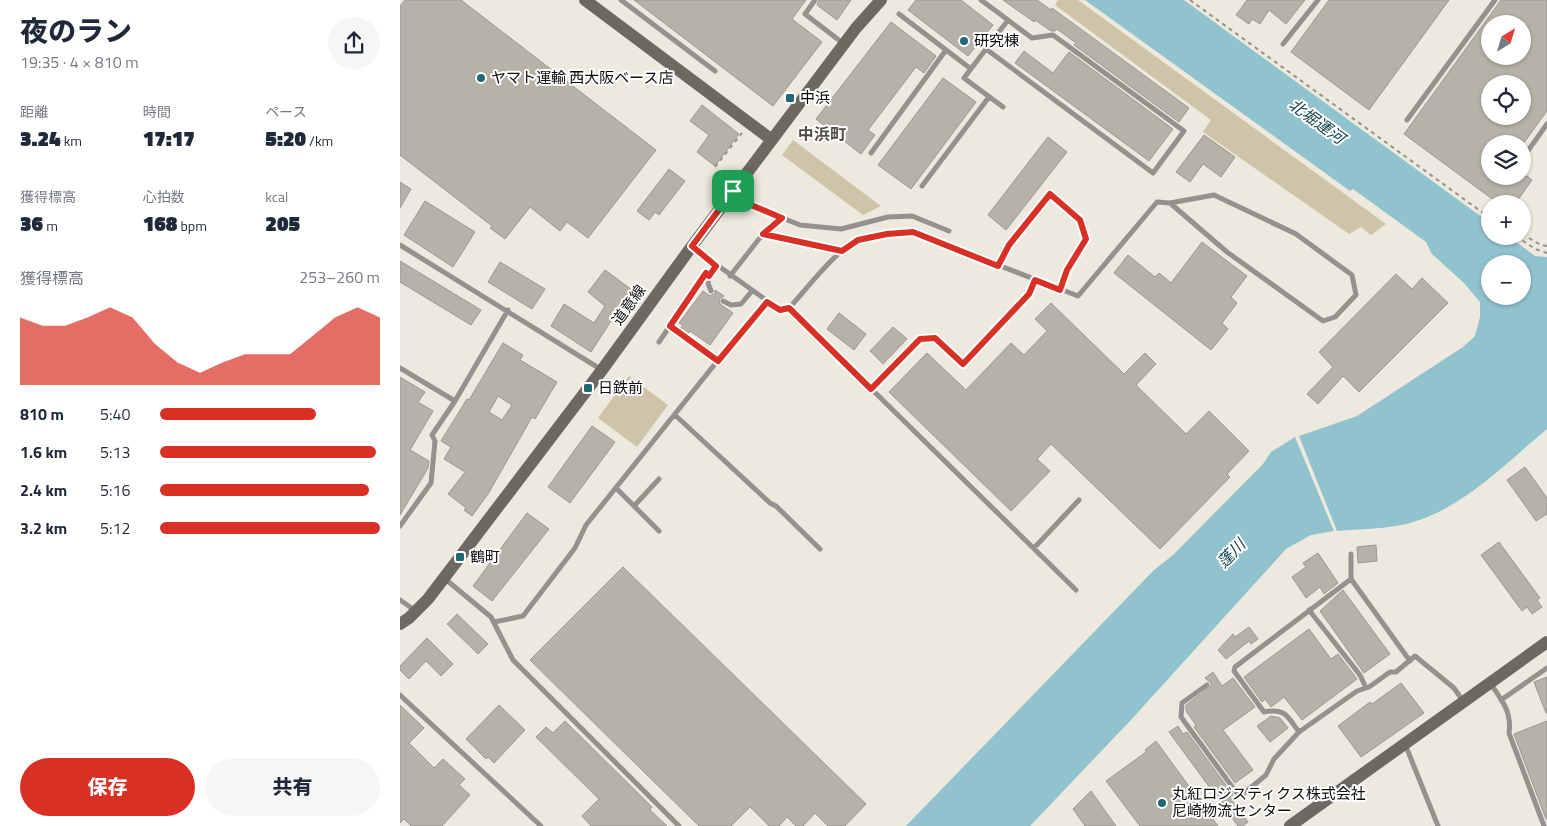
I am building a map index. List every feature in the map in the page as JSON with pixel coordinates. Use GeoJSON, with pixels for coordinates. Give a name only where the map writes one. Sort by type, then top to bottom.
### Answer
{"type":"FeatureCollection","features":[{"type":"Feature","properties":{"kind":"street"},"geometry":{"type":"LineString","coordinates":[[585,0],[772,140]]}},
{"type":"Feature","properties":{"kind":"street","name":"道意線"},"geometry":{"type":"LineString","coordinates":[[400,624],[417,611],[444,578],[602,370],[733,191],[844,45],[881,0]]}},
{"type":"Feature","properties":{"kind":"street"},"geometry":{"type":"LineString","coordinates":[[1290,826],[1547,642]]}},
{"type":"Feature","properties":{"kind":"lane"},"geometry":{"type":"LineString","coordinates":[[622,0],[715,71]]}},
{"type":"Feature","properties":{"kind":"lane"},"geometry":{"type":"LineString","coordinates":[[815,0],[804,14],[844,45]]}},
{"type":"Feature","properties":{"kind":"lane"},"geometry":{"type":"LineString","coordinates":[[981,0],[1032,38],[1053,35],[1184,131],[1153,173],[986,49]]}},
{"type":"Feature","properties":{"kind":"lane"},"geometry":{"type":"LineString","coordinates":[[1283,44],[1318,0]]}},
{"type":"Feature","properties":{"kind":"lane"},"geometry":{"type":"LineString","coordinates":[[1408,120],[1495,0]]}},
{"type":"Feature","properties":{"kind":"lane"},"geometry":{"type":"LineString","coordinates":[[899,14],[971,69]]}},
{"type":"Feature","properties":{"kind":"lane"},"geometry":{"type":"LineString","coordinates":[[1002,107],[964,78],[1008,20]]}},
{"type":"Feature","properties":{"kind":"lane"},"geometry":{"type":"LineString","coordinates":[[871,153],[946,50]]}},
{"type":"Feature","properties":{"kind":"lane"},"geometry":{"type":"LineString","coordinates":[[922,186],[989,97]]}},
{"type":"Feature","properties":{"kind":"lane"},"geometry":{"type":"LineString","coordinates":[[1531,146],[1547,124]]}},
{"type":"Feature","properties":{"kind":"lane"},"geometry":{"type":"LineString","coordinates":[[733,191],[751,205],[800,225],[841,229],[888,217],[912,216],[949,231]]}},
{"type":"Feature","properties":{"kind":"lane"},"geometry":{"type":"LineString","coordinates":[[998,266],[1009,245],[1050,194],[1080,220],[1086,239],[1067,270],[1060,290]]}},
{"type":"Feature","properties":{"kind":"lane"},"geometry":{"type":"LineString","coordinates":[[692,246],[716,266],[780,310],[789,308],[842,251],[858,240],[887,234],[913,232],[1075,296],[1082,294],[1157,202],[1170,203],[1214,195],[1296,234],[1352,275],[1356,295],[1335,317],[1322,321],[1227,252],[1170,203]]}},
{"type":"Feature","properties":{"kind":"lane"},"geometry":{"type":"LineString","coordinates":[[730,276],[763,234],[782,218]]}},
{"type":"Feature","properties":{"kind":"lane"},"geometry":{"type":"LineString","coordinates":[[763,234],[842,251]]}},
{"type":"Feature","properties":{"kind":"lane"},"geometry":{"type":"LineString","coordinates":[[400,245],[508,310],[602,370]]}},
{"type":"Feature","properties":{"kind":"lane"},"geometry":{"type":"LineString","coordinates":[[711,291],[708,283],[709,276],[716,266]]}},
{"type":"Feature","properties":{"kind":"lane"},"geometry":{"type":"LineString","coordinates":[[659,342],[706,273],[709,276]]}},
{"type":"Feature","properties":{"kind":"lane"},"geometry":{"type":"LineString","coordinates":[[871,389],[920,339],[935,338],[963,364],[1029,294],[1035,280]]}},
{"type":"Feature","properties":{"kind":"lane"},"geometry":{"type":"LineString","coordinates":[[723,301],[730,305],[741,304],[752,291]]}},
{"type":"Feature","properties":{"kind":"lane"},"geometry":{"type":"LineString","coordinates":[[494,622],[523,616],[575,548],[586,525],[767,302]]}},
{"type":"Feature","properties":{"kind":"lane"},"geometry":{"type":"LineString","coordinates":[[789,308],[1076,590]]}},
{"type":"Feature","properties":{"kind":"lane"},"geometry":{"type":"LineString","coordinates":[[400,526],[431,483],[435,441],[432,435],[455,401],[508,310]]}},
{"type":"Feature","properties":{"kind":"lane"},"geometry":{"type":"LineString","coordinates":[[670,326],[718,361]]}},
{"type":"Feature","properties":{"kind":"lane"},"geometry":{"type":"LineString","coordinates":[[400,368],[455,401]]}},
{"type":"Feature","properties":{"kind":"lane"},"geometry":{"type":"LineString","coordinates":[[674,415],[770,503],[776,506],[820,549]]}},
{"type":"Feature","properties":{"kind":"lane"},"geometry":{"type":"LineString","coordinates":[[634,506],[659,479]]}},
{"type":"Feature","properties":{"kind":"lane"},"geometry":{"type":"LineString","coordinates":[[616,488],[659,531]]}},
{"type":"Feature","properties":{"kind":"lane"},"geometry":{"type":"LineString","coordinates":[[1034,548],[1079,500]]}},
{"type":"Feature","properties":{"kind":"lane"},"geometry":{"type":"LineString","coordinates":[[1351,554],[1351,579],[1410,661]]}},
{"type":"Feature","properties":{"kind":"lane"},"geometry":{"type":"LineString","coordinates":[[444,578],[491,617],[513,660],[679,826]]}},
{"type":"Feature","properties":{"kind":"lane"},"geometry":{"type":"LineString","coordinates":[[1299,732],[1284,712],[1278,709],[1264,712],[1234,671],[1235,667],[1351,579]]}},
{"type":"Feature","properties":{"kind":"lane"},"geometry":{"type":"LineString","coordinates":[[400,600],[417,611]]}},
{"type":"Feature","properties":{"kind":"lane"},"geometry":{"type":"LineString","coordinates":[[1309,610],[1360,675],[1366,688]]}},
{"type":"Feature","properties":{"kind":"lane"},"geometry":{"type":"LineString","coordinates":[[1207,685],[1182,703],[1181,717],[1236,792],[1243,794],[1266,775],[1274,759],[1299,732],[1357,691],[1366,688],[1390,672],[1396,672],[1415,656],[1454,688],[1464,701]]}},
{"type":"Feature","properties":{"kind":"lane"},"geometry":{"type":"LineString","coordinates":[[1501,700],[1547,668]]}},
{"type":"Feature","properties":{"kind":"lane"},"geometry":{"type":"LineString","coordinates":[[1489,683],[1501,700],[1510,721],[1509,734],[1544,826]]}},
{"type":"Feature","properties":{"kind":"lane"},"geometry":{"type":"LineString","coordinates":[[400,694],[541,826]]}},
{"type":"Feature","properties":{"kind":"lane"},"geometry":{"type":"LineString","coordinates":[[1405,743],[1438,826]]}},
{"type":"Feature","properties":{"kind":"path"},"geometry":{"type":"LineString","coordinates":[[1190,0],[1481,211]]}},
{"type":"Feature","properties":{"kind":"path"},"geometry":{"type":"LineString","coordinates":[[715,167],[745,129]]}},
{"type":"Feature","properties":{"kind":"path"},"geometry":{"type":"LineString","coordinates":[[1531,239],[1547,246]]}},
{"type":"Feature","properties":{"kind":"path"},"geometry":{"type":"LineString","coordinates":[[1529,245],[1547,253]]}},
{"type":"Feature","properties":{"kind":"shaded area"},"geometry":{"type":"Polygon","coordinates":[[[1058,0],[1078,0],[1386,224],[1371,235],[1361,227],[1349,234],[1203,132],[1211,120],[1055,5],[1058,0]]]}},
{"type":"Feature","properties":{"kind":"shaded area"},"geometry":{"type":"Polygon","coordinates":[[[793,140],[881,206],[863,215],[782,155],[793,140]]]}},
{"type":"Feature","properties":{"kind":"shaded area"},"geometry":{"type":"Polygon","coordinates":[[[629,376],[668,405],[637,447],[598,418],[629,376]]]}},
{"type":"Feature","properties":{"kind":"water","name":"北堀運河"},"geometry":{"type":"Polygon","coordinates":[[[1085,0],[1184,0],[1481,216],[1481,245],[1520,245],[1535,256],[1547,257],[1547,429],[1483,484],[1448,507],[1430,516],[1410,523],[1392,526],[1337,531],[1299,436],[1357,416],[1463,347],[1475,336],[1480,317],[1480,302],[1464,283],[1432,254],[1426,242],[1353,189],[1350,191],[1085,0]]]}},
{"type":"Feature","properties":{"kind":"water","name":"蓬川"},"geometry":{"type":"Polygon","coordinates":[[[1295,437],[1334,531],[1311,535],[1286,549],[1130,721],[1030,826],[906,826],[1154,570],[1173,555],[1263,464],[1271,452],[1295,437]]]}},
{"type":"Feature","properties":{"kind":"building","name":"ヤマト運輸 西大阪ベース店"},"geometry":{"type":"Polygon","coordinates":[[[405,0],[461,0],[656,150],[588,238],[567,222],[560,231],[530,207],[505,239],[490,228],[492,226],[400,155],[400,6],[405,0]]]}},
{"type":"Feature","properties":{"kind":"building"},"geometry":{"type":"Polygon","coordinates":[[[634,0],[806,0],[792,19],[822,42],[773,106],[634,0]]]}},
{"type":"Feature","properties":{"kind":"building"},"geometry":{"type":"Polygon","coordinates":[[[819,0],[851,0],[837,20],[817,5],[819,0]]]}},
{"type":"Feature","properties":{"kind":"building","name":"研究棟"},"geometry":{"type":"Polygon","coordinates":[[[916,0],[961,0],[993,25],[968,56],[908,10],[916,0]]]}},
{"type":"Feature","properties":{"kind":"building"},"geometry":{"type":"Polygon","coordinates":[[[1003,0],[1037,0],[1051,10],[1052,8],[1189,108],[1179,122],[1074,45],[1076,43],[1057,29],[1051,31],[1035,20],[1034,22],[1003,0]]]}},
{"type":"Feature","properties":{"kind":"building"},"geometry":{"type":"Polygon","coordinates":[[[1247,0],[1305,0],[1286,24],[1269,10],[1260,24],[1252,19],[1249,24],[1236,15],[1247,0]]]}},
{"type":"Feature","properties":{"kind":"building"},"geometry":{"type":"Polygon","coordinates":[[[1329,0],[1449,0],[1369,110],[1291,52],[1329,0]]]}},
{"type":"Feature","properties":{"kind":"building"},"geometry":{"type":"Polygon","coordinates":[[[1501,0],[1547,0],[1547,111],[1530,135],[1481,135],[1481,185],[1528,185],[1521,195],[1487,195],[1404,134],[1481,28],[1481,65],[1531,65],[1531,15],[1490,15],[1501,0]]]}},
{"type":"Feature","properties":{"kind":"building"},"geometry":{"type":"Polygon","coordinates":[[[891,22],[936,56],[924,73],[916,67],[868,130],[875,135],[861,154],[816,119],[891,22]]]}},
{"type":"Feature","properties":{"kind":"building"},"geometry":{"type":"Polygon","coordinates":[[[1024,51],[1053,73],[1069,52],[1173,129],[1149,161],[1015,63],[1024,51]]]}},
{"type":"Feature","properties":{"kind":"building"},"geometry":{"type":"Polygon","coordinates":[[[943,78],[976,102],[911,189],[878,165],[943,78]]]}},
{"type":"Feature","properties":{"kind":"building"},"geometry":{"type":"Polygon","coordinates":[[[702,105],[739,134],[715,166],[697,152],[709,135],[690,121],[702,105]]]}},
{"type":"Feature","properties":{"kind":"building"},"geometry":{"type":"Polygon","coordinates":[[[1204,135],[1235,157],[1221,177],[1203,164],[1190,182],[1176,172],[1204,135]]]}},
{"type":"Feature","properties":{"kind":"building"},"geometry":{"type":"Polygon","coordinates":[[[1048,137],[1067,152],[1006,230],[988,215],[1048,137]]]}},
{"type":"Feature","properties":{"kind":"building"},"geometry":{"type":"Polygon","coordinates":[[[669,169],[685,181],[659,215],[655,212],[649,220],[637,211],[669,169]]]}},
{"type":"Feature","properties":{"kind":"building"},"geometry":{"type":"Polygon","coordinates":[[[400,182],[411,189],[400,208],[400,182]]]}},
{"type":"Feature","properties":{"kind":"building"},"geometry":{"type":"Polygon","coordinates":[[[425,201],[475,232],[453,267],[404,235],[425,201]]]}},
{"type":"Feature","properties":{"kind":"building"},"geometry":{"type":"Polygon","coordinates":[[[1202,242],[1247,276],[1231,297],[1237,303],[1222,323],[1228,329],[1211,350],[1114,273],[1128,255],[1155,277],[1159,273],[1171,283],[1202,242]]]}},
{"type":"Feature","properties":{"kind":"building"},"geometry":{"type":"Polygon","coordinates":[[[400,261],[481,310],[471,325],[400,282],[400,261]]]}},
{"type":"Feature","properties":{"kind":"building"},"geometry":{"type":"Polygon","coordinates":[[[500,262],[545,289],[532,309],[488,282],[500,262]]]}},
{"type":"Feature","properties":{"kind":"building"},"geometry":{"type":"Polygon","coordinates":[[[605,270],[632,290],[609,320],[611,321],[591,352],[551,326],[564,304],[594,323],[605,306],[588,292],[605,270]]]}},
{"type":"Feature","properties":{"kind":"building"},"geometry":{"type":"Polygon","coordinates":[[[1396,274],[1412,289],[1422,278],[1448,303],[1359,392],[1343,376],[1318,404],[1307,394],[1333,367],[1319,352],[1396,274]]]}},
{"type":"Feature","properties":{"kind":"building"},"geometry":{"type":"Polygon","coordinates":[[[715,290],[724,296],[719,299],[720,304],[733,313],[710,345],[690,331],[688,334],[680,328],[683,325],[679,323],[703,291],[710,296],[715,293],[715,290]]]}},
{"type":"Feature","properties":{"kind":"building"},"geometry":{"type":"Polygon","coordinates":[[[1051,303],[1124,374],[1145,353],[1156,364],[1136,385],[1186,434],[1209,411],[1249,451],[1227,474],[1230,477],[1160,549],[1051,444],[1037,459],[1050,471],[1011,511],[889,392],[927,353],[966,390],[1011,343],[1024,355],[1047,331],[1035,319],[1051,303]]]}},
{"type":"Feature","properties":{"kind":"building"},"geometry":{"type":"Polygon","coordinates":[[[839,313],[866,334],[854,350],[827,329],[839,313]]]}},
{"type":"Feature","properties":{"kind":"building"},"geometry":{"type":"Polygon","coordinates":[[[893,327],[907,339],[883,364],[870,351],[893,327]]]}},
{"type":"Feature","properties":{"kind":"building"},"geometry":{"type":"Polygon","coordinates":[[[503,343],[523,355],[520,360],[557,382],[535,419],[532,417],[488,494],[472,516],[464,510],[466,508],[448,494],[465,472],[444,459],[451,447],[441,441],[467,399],[469,400],[503,343]],[[498,396],[489,412],[502,420],[512,405],[498,396]]]}},
{"type":"Feature","properties":{"kind":"building"},"geometry":{"type":"Polygon","coordinates":[[[400,377],[425,392],[418,402],[433,411],[410,450],[429,461],[428,468],[400,515],[400,377]]]}},
{"type":"Feature","properties":{"kind":"building"},"geometry":{"type":"Polygon","coordinates":[[[592,426],[615,442],[570,503],[548,487],[592,426]]]}},
{"type":"Feature","properties":{"kind":"building"},"geometry":{"type":"Polygon","coordinates":[[[1525,467],[1547,498],[1547,514],[1536,521],[1507,480],[1525,467]]]}},
{"type":"Feature","properties":{"kind":"building"},"geometry":{"type":"Polygon","coordinates":[[[527,513],[549,529],[492,601],[473,586],[527,513]]]}},
{"type":"Feature","properties":{"kind":"building"},"geometry":{"type":"Polygon","coordinates":[[[1499,542],[1540,598],[1537,600],[1542,607],[1532,614],[1527,607],[1522,611],[1481,555],[1499,542]]]}},
{"type":"Feature","properties":{"kind":"building"},"geometry":{"type":"Polygon","coordinates":[[[1376,545],[1377,561],[1358,563],[1357,547],[1376,545]]]}},
{"type":"Feature","properties":{"kind":"building"},"geometry":{"type":"Polygon","coordinates":[[[1318,553],[1338,583],[1324,594],[1320,587],[1306,598],[1292,577],[1306,567],[1303,563],[1318,553]]]}},
{"type":"Feature","properties":{"kind":"building"},"geometry":{"type":"Polygon","coordinates":[[[623,567],[866,804],[845,826],[828,826],[815,813],[803,826],[796,826],[787,817],[779,826],[769,826],[750,807],[731,826],[699,826],[530,660],[623,567]]]}},
{"type":"Feature","properties":{"kind":"building"},"geometry":{"type":"Polygon","coordinates":[[[1343,590],[1390,654],[1364,673],[1320,611],[1343,590]]]}},
{"type":"Feature","properties":{"kind":"building"},"geometry":{"type":"Polygon","coordinates":[[[457,614],[488,644],[478,654],[447,624],[457,614]]]}},
{"type":"Feature","properties":{"kind":"building"},"geometry":{"type":"Polygon","coordinates":[[[1249,627],[1258,639],[1251,644],[1249,641],[1226,659],[1218,650],[1233,634],[1235,637],[1249,627]]]}},
{"type":"Feature","properties":{"kind":"building"},"geometry":{"type":"Polygon","coordinates":[[[1309,629],[1331,659],[1338,654],[1357,679],[1302,720],[1284,697],[1271,707],[1265,699],[1262,702],[1244,677],[1309,629]]]}},
{"type":"Feature","properties":{"kind":"building"},"geometry":{"type":"Polygon","coordinates":[[[427,638],[453,664],[441,676],[426,661],[409,679],[400,670],[400,666],[427,638]]]}},
{"type":"Feature","properties":{"kind":"building"},"geometry":{"type":"Polygon","coordinates":[[[1213,672],[1222,686],[1233,678],[1255,707],[1223,730],[1253,770],[1235,783],[1194,727],[1196,725],[1186,711],[1186,705],[1211,686],[1211,683],[1205,678],[1213,672]]]}},
{"type":"Feature","properties":{"kind":"building"},"geometry":{"type":"Polygon","coordinates":[[[1547,677],[1547,713],[1546,713],[1534,682],[1547,677]]]}},
{"type":"Feature","properties":{"kind":"building"},"geometry":{"type":"Polygon","coordinates":[[[1401,683],[1424,713],[1361,757],[1338,726],[1370,702],[1372,704],[1401,683]]]}},
{"type":"Feature","properties":{"kind":"building"},"geometry":{"type":"Polygon","coordinates":[[[400,705],[424,728],[409,743],[434,768],[443,759],[465,779],[459,785],[470,795],[442,826],[411,826],[404,819],[400,823],[400,705]]]}},
{"type":"Feature","properties":{"kind":"building"},"geometry":{"type":"Polygon","coordinates":[[[499,705],[525,730],[494,763],[488,757],[486,759],[466,739],[499,705]]]}},
{"type":"Feature","properties":{"kind":"building"},"geometry":{"type":"Polygon","coordinates":[[[1271,716],[1280,718],[1288,728],[1270,742],[1257,726],[1271,716]]]}},
{"type":"Feature","properties":{"kind":"building"},"geometry":{"type":"Polygon","coordinates":[[[565,721],[652,807],[650,810],[667,826],[591,826],[582,816],[599,799],[536,737],[546,727],[553,733],[565,721]]]}},
{"type":"Feature","properties":{"kind":"building"},"geometry":{"type":"Polygon","coordinates":[[[1547,721],[1547,819],[1546,819],[1514,734],[1547,721]]]}},
{"type":"Feature","properties":{"kind":"building"},"geometry":{"type":"Polygon","coordinates":[[[1178,726],[1183,734],[1187,732],[1233,795],[1230,797],[1248,822],[1243,826],[1238,826],[1169,732],[1178,726]]]}},
{"type":"Feature","properties":{"kind":"building","name":"丸紅ロジスティクス株式会社 尼崎物流センター"},"geometry":{"type":"Polygon","coordinates":[[[1156,741],[1218,826],[1140,826],[1106,781],[1146,752],[1145,750],[1156,741]]]}},
{"type":"Feature","properties":{"kind":"building"},"geometry":{"type":"Polygon","coordinates":[[[1091,791],[1116,826],[1085,826],[1073,809],[1091,791]]]}},
{"type":"Feature","properties":{"kind":"place","name":"研究棟"},"geometry":{"type":"Point","coordinates":[964,41]}},
{"type":"Feature","properties":{"kind":"place","name":"ヤマト運輸 西大阪ベース店"},"geometry":{"type":"Point","coordinates":[481,78]}},
{"type":"Feature","properties":{"kind":"place","name":"中浜"},"geometry":{"type":"Point","coordinates":[790,98]}},
{"type":"Feature","properties":{"kind":"place","name":"日鉄前"},"geometry":{"type":"Point","coordinates":[588,388]}},
{"type":"Feature","properties":{"kind":"place","name":"鶴町"},"geometry":{"type":"Point","coordinates":[460,557]}},
{"type":"Feature","properties":{"kind":"place","name":"丸紅ロジスティクス株式会社 尼崎物流センター"},"geometry":{"type":"Point","coordinates":[1162,803]}},
{"type":"Feature","properties":{"kind":"district","name":"中浜町"},"geometry":{"type":"Point","coordinates":[822,134]}},
{"type":"Feature","properties":{"kind":"route"},"geometry":{"type":"LineString","coordinates":[[733,191],[751,205],[782,218],[763,234],[842,251],[858,240],[887,234],[913,232],[998,266],[1009,245],[1050,194],[1080,220],[1086,239],[1067,270],[1060,290],[1035,280],[1029,294],[963,364],[935,338],[920,339],[871,389],[789,308],[780,310],[767,302],[718,361],[670,326],[706,273],[709,276],[716,266],[692,246],[733,191]]}}]}
